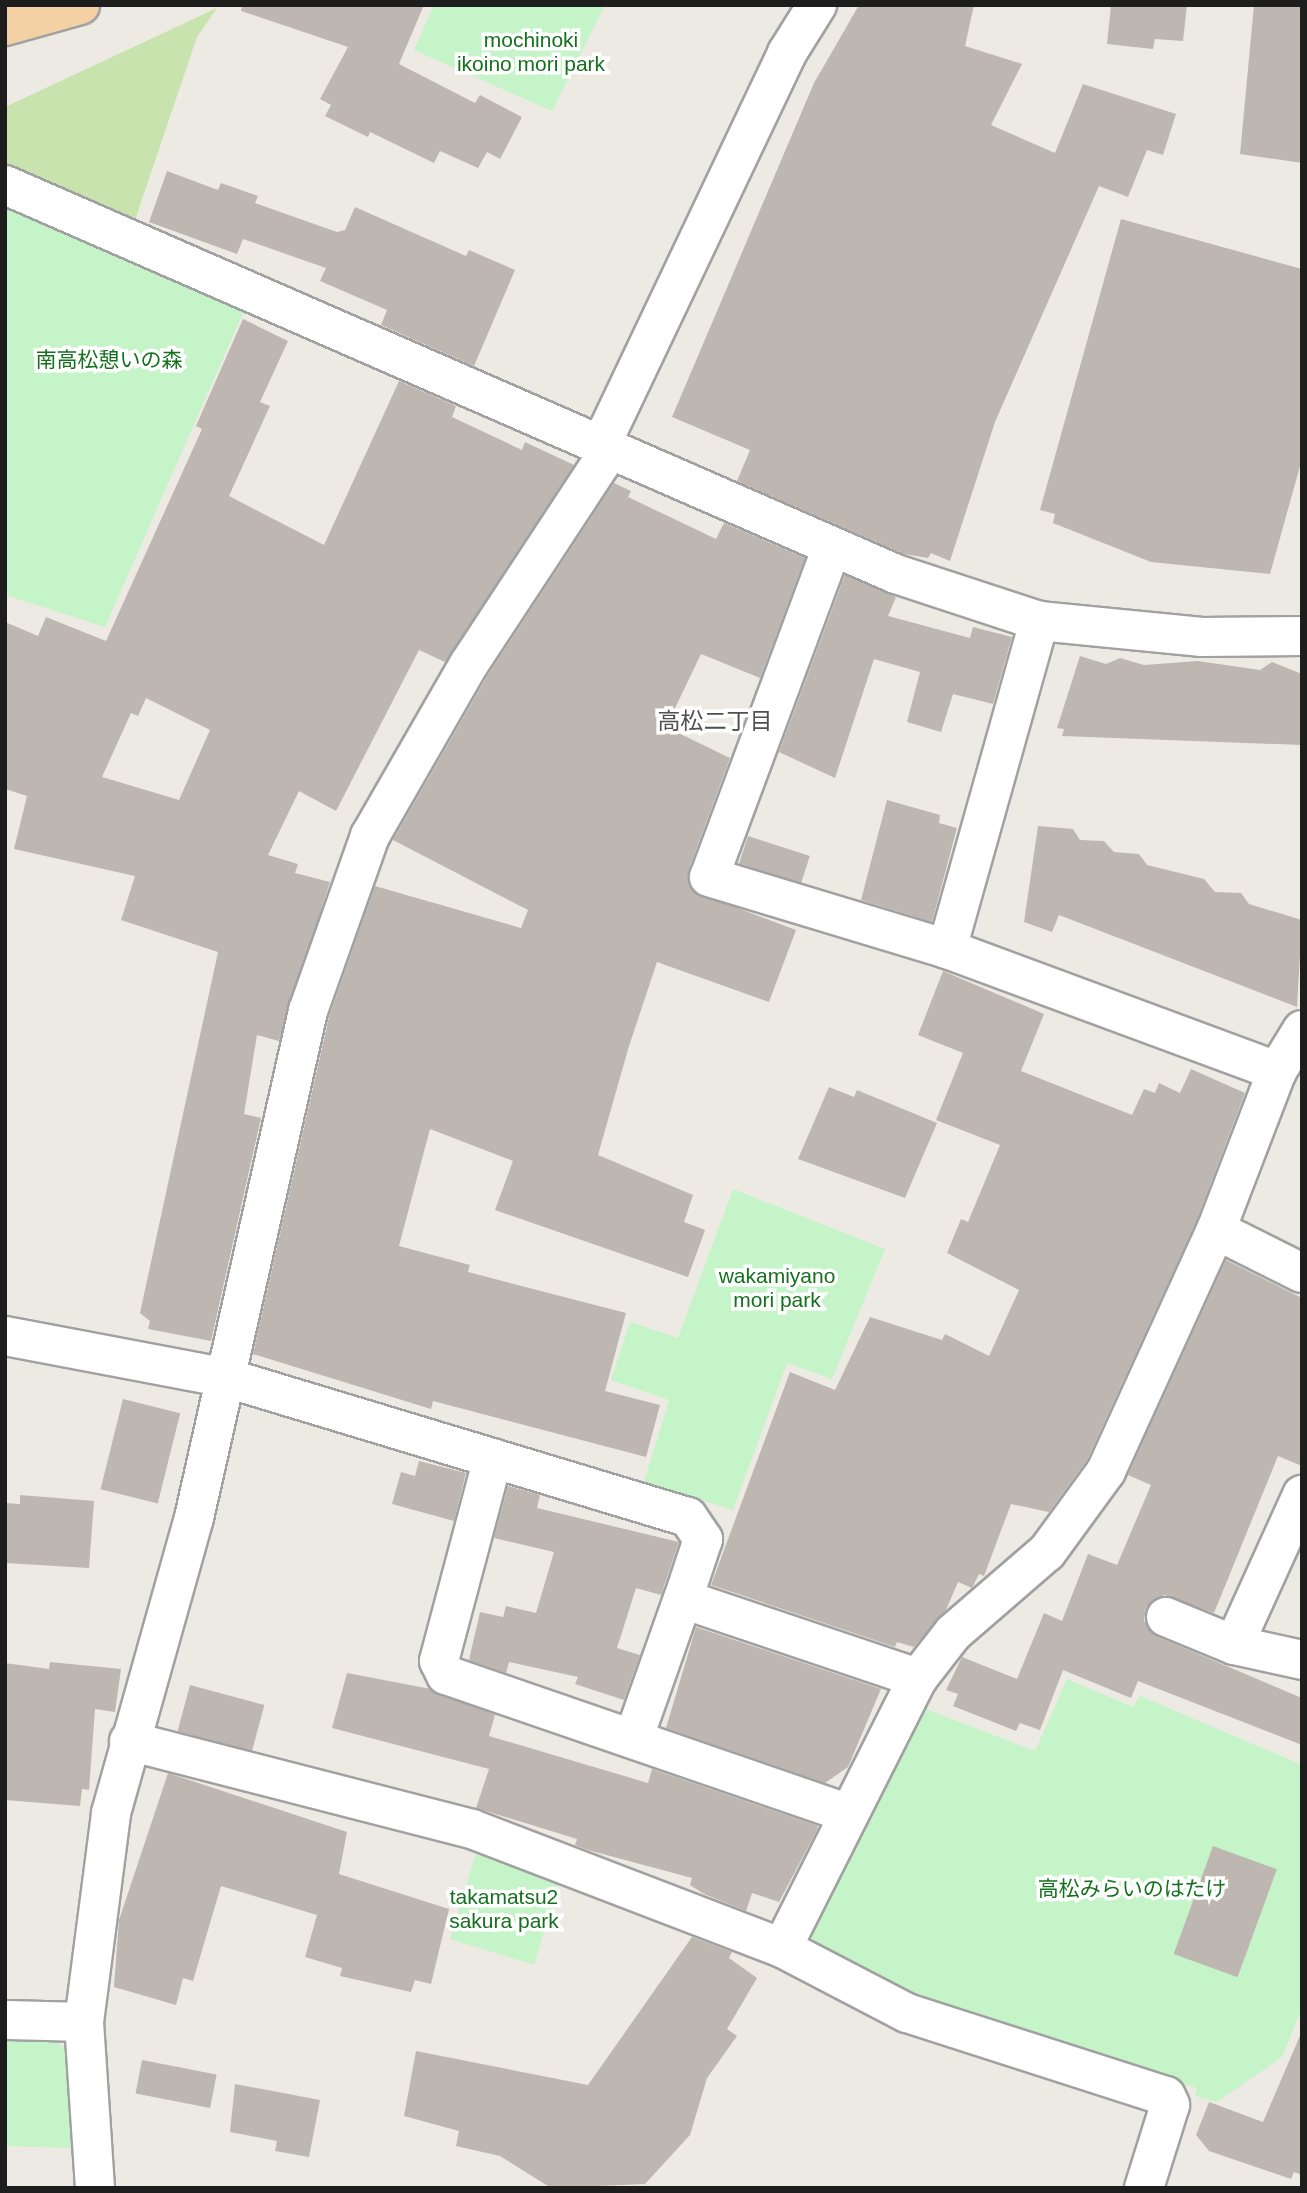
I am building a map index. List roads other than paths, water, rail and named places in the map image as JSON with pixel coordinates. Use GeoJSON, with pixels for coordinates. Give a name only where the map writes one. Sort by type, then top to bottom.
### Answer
{"type":"FeatureCollection","features":[{"type":"Feature","properties":{"kind":"main road"},"geometry":{"type":"LineString","coordinates":[[5,13],[21,5]]}},
{"type":"Feature","properties":{"kind":"main road"},"geometry":{"type":"LineString","coordinates":[[5,26],[80,5]]}},
{"type":"Feature","properties":{"kind":"street"},"geometry":{"type":"LineString","coordinates":[[95,2188],[84,2022],[86,1964],[129,1741],[194,1518],[307,1011],[370,836],[470,664],[606,447],[787,53],[817,5]]}},
{"type":"Feature","properties":{"kind":"street"},"geometry":{"type":"LineString","coordinates":[[5,185],[122,231],[832,547],[1039,621],[1202,637],[1302,636]]}},
{"type":"Feature","properties":{"kind":"street"},"geometry":{"type":"LineString","coordinates":[[832,547],[709,877],[947,949],[1277,1071]]}},
{"type":"Feature","properties":{"kind":"street"},"geometry":{"type":"LineString","coordinates":[[947,949],[1039,621]]}},
{"type":"Feature","properties":{"kind":"street"},"geometry":{"type":"LineString","coordinates":[[782,1948],[918,1678],[953,1633],[1047,1552],[1078,1514],[1106,1471],[1216,1230],[1277,1071],[1302,1030]]}},
{"type":"Feature","properties":{"kind":"street"},"geometry":{"type":"LineString","coordinates":[[1216,1230],[1302,1273]]}},
{"type":"Feature","properties":{"kind":"street"},"geometry":{"type":"LineString","coordinates":[[5,1336],[227,1378],[688,1517],[703,1539],[634,1737]]}},
{"type":"Feature","properties":{"kind":"street"},"geometry":{"type":"LineString","coordinates":[[493,1458],[440,1668],[849,1814]]}},
{"type":"Feature","properties":{"kind":"street"},"geometry":{"type":"LineString","coordinates":[[1234,1645],[1302,1495]]}},
{"type":"Feature","properties":{"kind":"street"},"geometry":{"type":"LineString","coordinates":[[683,1599],[918,1678]]}},
{"type":"Feature","properties":{"kind":"street"},"geometry":{"type":"LineString","coordinates":[[1166,1617],[1234,1645],[1302,1660]]}},
{"type":"Feature","properties":{"kind":"street"},"geometry":{"type":"LineString","coordinates":[[129,1741],[472,1829],[782,1948],[907,2013],[1166,2096],[1170,2105],[1144,2188]]}},
{"type":"Feature","properties":{"kind":"street"},"geometry":{"type":"LineString","coordinates":[[5,2020],[84,2022]]}},
{"type":"Feature","properties":{"kind":"district","name":"高松二丁目"},"geometry":{"type":"Point","coordinates":[715,721]}},
{"type":"Feature","properties":{"kind":"park label","name":"mochinoki ikoino mori park"},"geometry":{"type":"Point","coordinates":[531,52]}},
{"type":"Feature","properties":{"kind":"park label","name":"南高松憩いの森"},"geometry":{"type":"Point","coordinates":[109,360]}},
{"type":"Feature","properties":{"kind":"park label","name":"wakamiyano mori park"},"geometry":{"type":"Point","coordinates":[777,1288]}},
{"type":"Feature","properties":{"kind":"park label","name":"高松みらいのはたけ"},"geometry":{"type":"Point","coordinates":[1132,1889]}},
{"type":"Feature","properties":{"kind":"park label","name":"takamatsu2 sakura park"},"geometry":{"type":"Point","coordinates":[504,1909]}}]}
